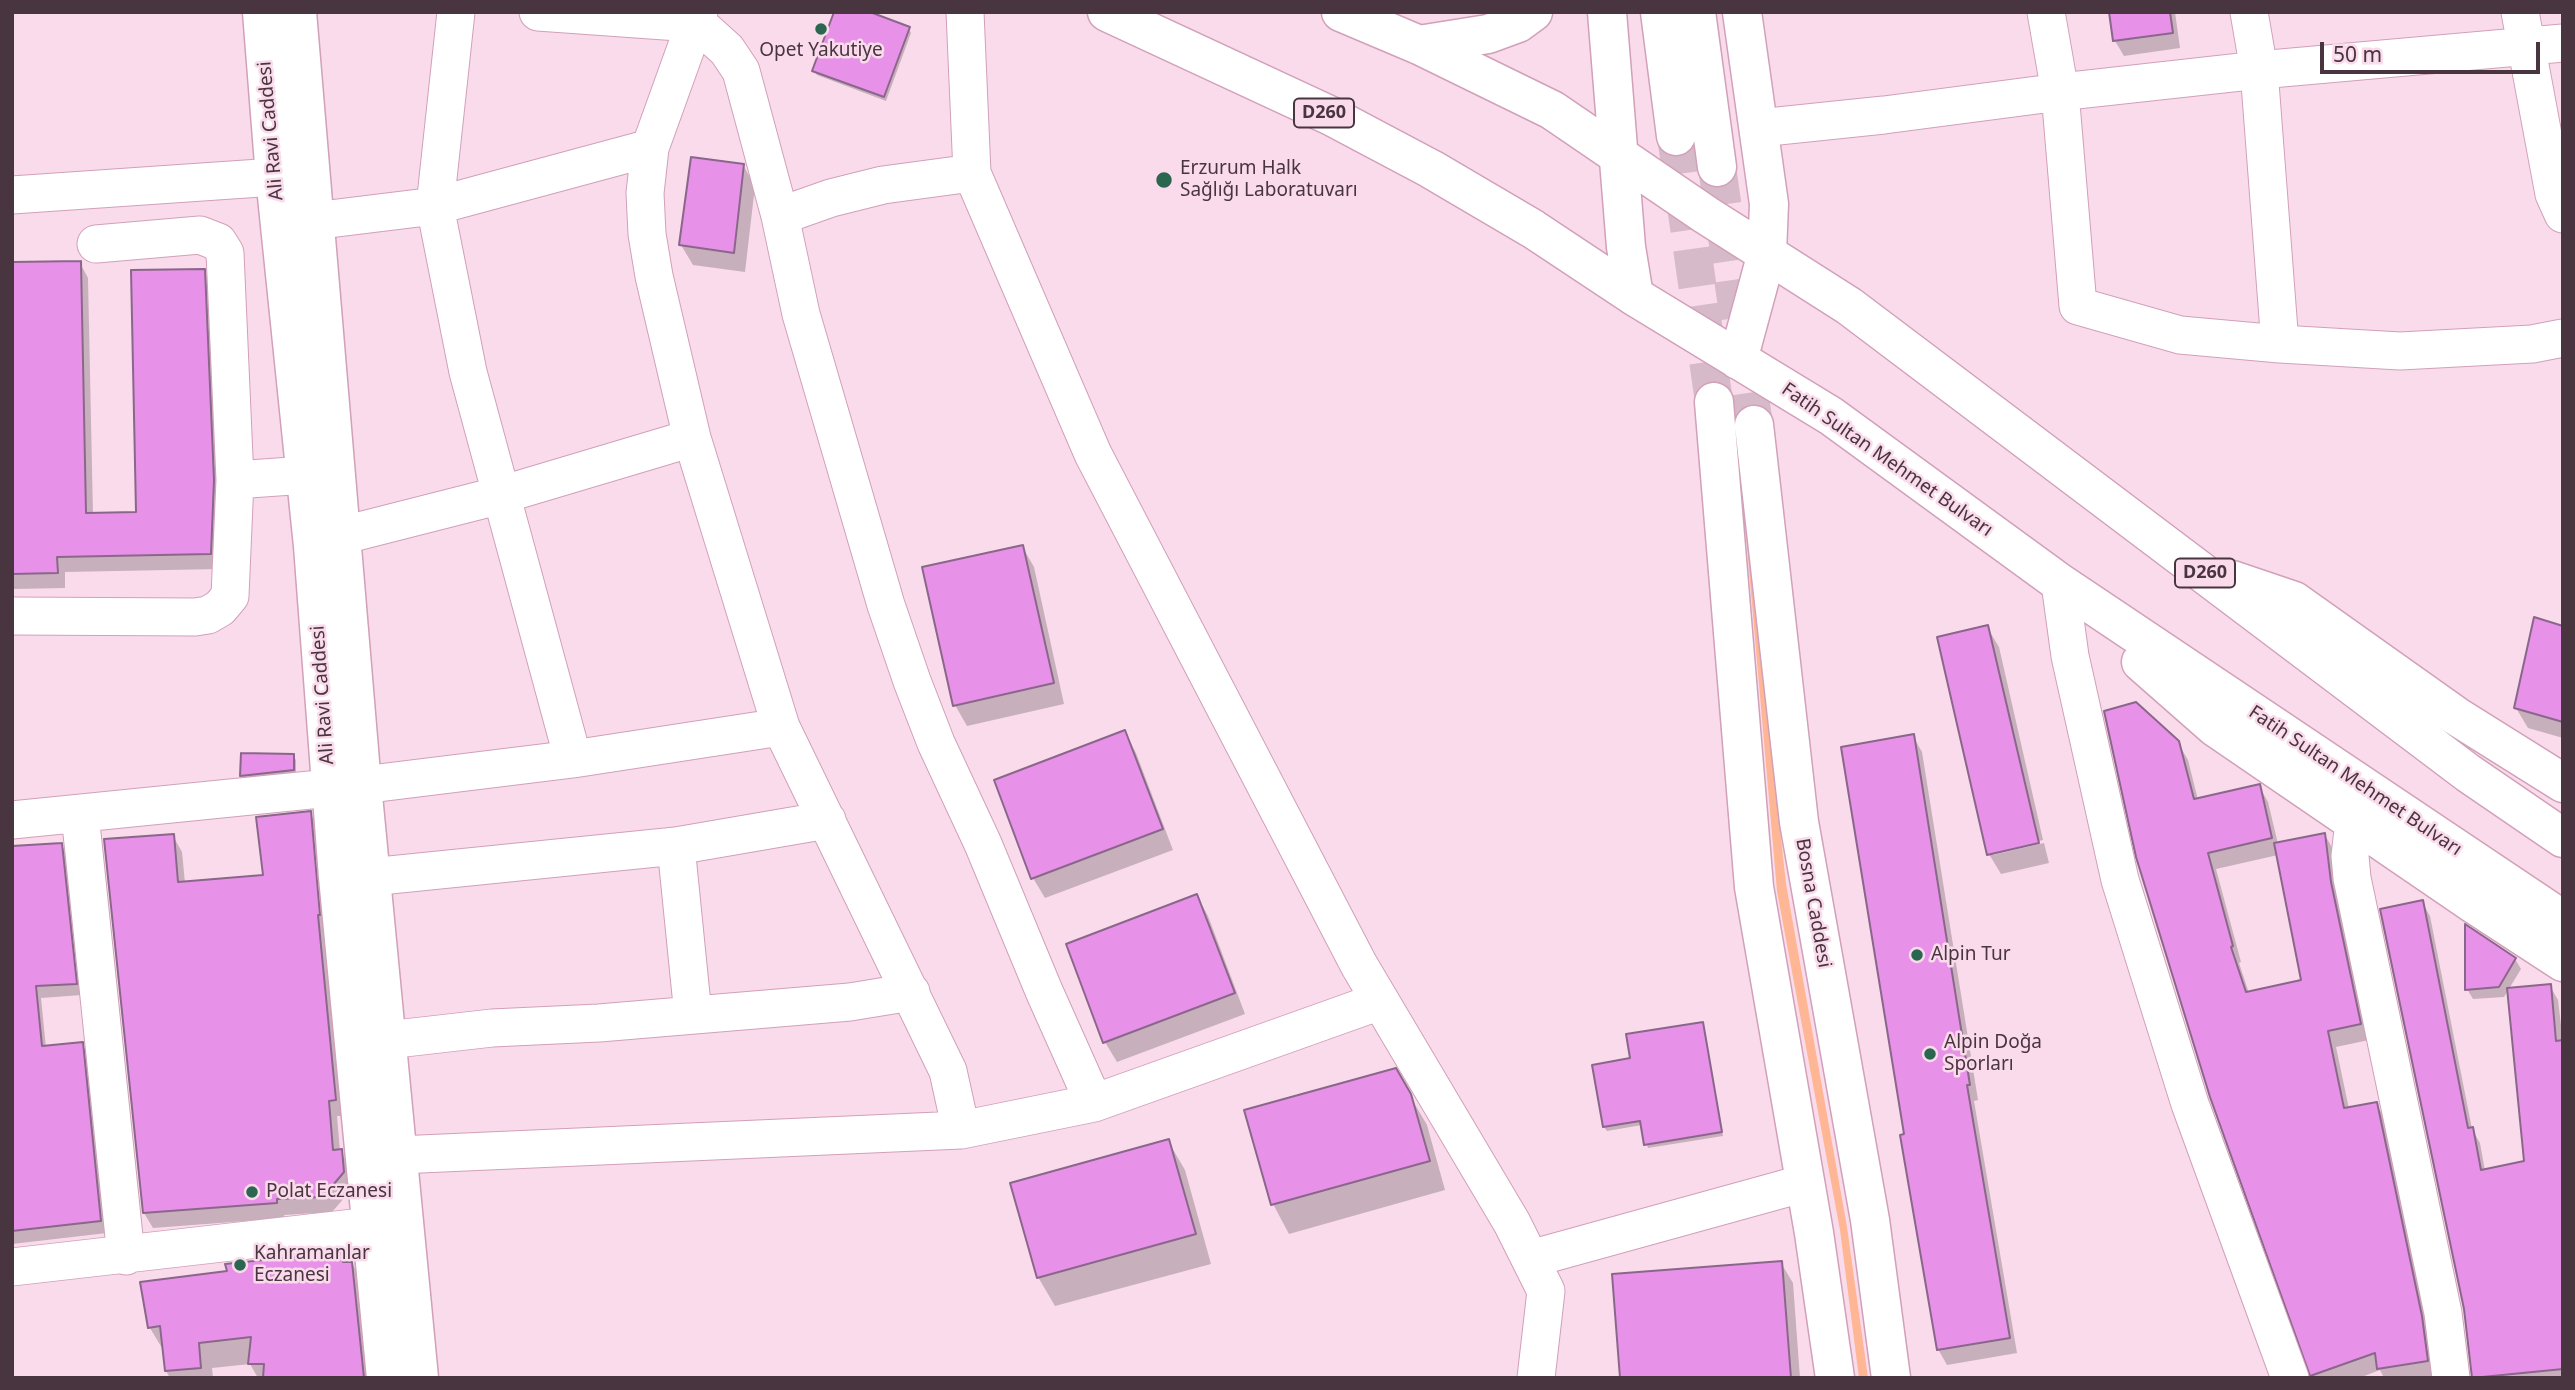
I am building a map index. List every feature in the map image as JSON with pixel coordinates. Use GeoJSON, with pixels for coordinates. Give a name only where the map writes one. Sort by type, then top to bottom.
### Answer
{"type":"FeatureCollection","features":[{"type":"Feature","properties":{"kind":"main road","name":"Ali Ravi Caddesi"},"geometry":{"type":"LineString","coordinates":[[262,12],[275,177],[306,475],[346,787],[370,877],[419,1378]]}},
{"type":"Feature","properties":{"kind":"main road","name":"Ali Ravi Caddesi"},"geometry":{"type":"LineString","coordinates":[[297,12],[340,536],[346,787],[371,1226],[386,1378]]}},
{"type":"Feature","properties":{"kind":"main road","name":"Fatih Sultan Mehmet Bulvarı"},"geometry":{"type":"LineString","coordinates":[[1107,12],[1331,116],[1431,169],[1533,229],[1634,296],[1831,416],[2067,588],[2563,920]]}},
{"type":"Feature","properties":{"kind":"main road"},"geometry":{"type":"LineString","coordinates":[[1419,45],[1488,34],[1518,23],[1534,12]]}},
{"type":"Feature","properties":{"kind":"main road"},"geometry":{"type":"LineString","coordinates":[[1607,12],[1626,247],[1634,296]]}},
{"type":"Feature","properties":{"kind":"main road"},"geometry":{"type":"LineString","coordinates":[[1660,12],[1676,136]]}},
{"type":"Feature","properties":{"kind":"main road"},"geometry":{"type":"LineString","coordinates":[[1696,12],[1717,167]]}},
{"type":"Feature","properties":{"kind":"main road"},"geometry":{"type":"LineString","coordinates":[[1738,360],[1768,253],[1769,204],[1742,12]]}},
{"type":"Feature","properties":{"kind":"main road","name":"D260"},"geometry":{"type":"LineString","coordinates":[[1351,14],[1552,110],[1706,215],[1849,306],[2457,765],[2563,838]]}},
{"type":"Feature","properties":{"kind":"main road"},"geometry":{"type":"LineString","coordinates":[[1714,402],[1754,887],[1805,1183],[1835,1378]]}},
{"type":"Feature","properties":{"kind":"main road","name":"Bosna Caddesi"},"geometry":{"type":"LineString","coordinates":[[1754,425],[1799,822],[1870,1220],[1891,1378]]}},
{"type":"Feature","properties":{"kind":"main road"},"geometry":{"type":"LineString","coordinates":[[2200,569],[2294,601],[2456,716],[2563,783]]}},
{"type":"Feature","properties":{"kind":"main road"},"geometry":{"type":"LineString","coordinates":[[2067,588],[2132,654],[2216,727],[2563,962]]}},
{"type":"Feature","properties":{"kind":"street"},"geometry":{"type":"LineString","coordinates":[[456,12],[435,206],[468,372],[573,759]]}},
{"type":"Feature","properties":{"kind":"street"},"geometry":{"type":"LineString","coordinates":[[538,12],[696,18]]}},
{"type":"Feature","properties":{"kind":"street"},"geometry":{"type":"LineString","coordinates":[[965,12],[972,173],[1093,454],[1359,965],[1512,1223],[1546,1291],[1536,1378]]}},
{"type":"Feature","properties":{"kind":"street"},"geometry":{"type":"LineString","coordinates":[[2046,12],[2060,92],[2078,306],[2180,335],[2280,344],[2400,351],[2532,344],[2563,338]]}},
{"type":"Feature","properties":{"kind":"street"},"geometry":{"type":"LineString","coordinates":[[2249,12],[2259,70],[2280,344]]}},
{"type":"Feature","properties":{"kind":"street"},"geometry":{"type":"LineString","coordinates":[[696,18],[650,148],[645,193],[647,234],[692,438],[781,727],[948,1071],[961,1130]]}},
{"type":"Feature","properties":{"kind":"street"},"geometry":{"type":"LineString","coordinates":[[696,18],[727,50],[741,71],[780,215],[801,314],[912,681],[936,743],[983,844],[1094,1102]]}},
{"type":"Feature","properties":{"kind":"street"},"geometry":{"type":"LineString","coordinates":[[1759,128],[2259,70],[2523,29],[2563,43]]}},
{"type":"Feature","properties":{"kind":"street"},"geometry":{"type":"LineString","coordinates":[[2523,29],[2554,194],[2563,214]]}},
{"type":"Feature","properties":{"kind":"street"},"geometry":{"type":"LineString","coordinates":[[313,221],[435,206],[650,148]]}},
{"type":"Feature","properties":{"kind":"street"},"geometry":{"type":"LineString","coordinates":[[780,215],[883,185],[972,173]]}},
{"type":"Feature","properties":{"kind":"street"},"geometry":{"type":"LineString","coordinates":[[12,195],[275,177]]}},
{"type":"Feature","properties":{"kind":"street"},"geometry":{"type":"LineString","coordinates":[[12,617],[195,617],[208,615],[220,608],[230,596],[235,480],[225,253],[210,237],[200,235],[96,244]]}},
{"type":"Feature","properties":{"kind":"street"},"geometry":{"type":"LineString","coordinates":[[340,536],[501,495],[692,438]]}},
{"type":"Feature","properties":{"kind":"street"},"geometry":{"type":"LineString","coordinates":[[235,480],[306,475]]}},
{"type":"Feature","properties":{"kind":"street"},"geometry":{"type":"LineString","coordinates":[[2067,588],[2070,656],[2120,880],[2190,1104],[2290,1378]]}},
{"type":"Feature","properties":{"kind":"street"},"geometry":{"type":"LineString","coordinates":[[12,820],[346,787],[573,759],[781,727]]}},
{"type":"Feature","properties":{"kind":"street"},"geometry":{"type":"LineString","coordinates":[[80,814],[126,1256]]}},
{"type":"Feature","properties":{"kind":"street"},"geometry":{"type":"LineString","coordinates":[[370,877],[676,845],[827,820]]}},
{"type":"Feature","properties":{"kind":"street"},"geometry":{"type":"LineString","coordinates":[[2354,822],[2350,856],[2352,878],[2443,1313],[2451,1378]]}},
{"type":"Feature","properties":{"kind":"street"},"geometry":{"type":"LineString","coordinates":[[676,845],[693,1015]]}},
{"type":"Feature","properties":{"kind":"street"},"geometry":{"type":"LineString","coordinates":[[387,1040],[492,1028],[849,1002],[911,992]]}},
{"type":"Feature","properties":{"kind":"street"},"geometry":{"type":"LineString","coordinates":[[398,1155],[961,1130],[1094,1102],[1380,1001]]}},
{"type":"Feature","properties":{"kind":"street"},"geometry":{"type":"LineString","coordinates":[[1530,1259],[1805,1183]]}},
{"type":"Feature","properties":{"kind":"street"},"geometry":{"type":"LineString","coordinates":[[12,1268],[371,1226]]}},
{"type":"Feature","properties":{"kind":"shaded area"},"geometry":{"type":"Polygon","coordinates":[[[1738,443],[1786,884],[1847,1227],[1868,1378],[1859,1378],[1840,1230],[1777,891],[1738,443]]]}},
{"type":"Feature","properties":{"kind":"building"},"geometry":{"type":"Polygon","coordinates":[[[834,12],[870,12],[910,27],[884,97],[812,71],[834,12]]]}},
{"type":"Feature","properties":{"kind":"building"},"geometry":{"type":"Polygon","coordinates":[[[2109,12],[2170,12],[2173,33],[2113,41],[2109,12]]]}},
{"type":"Feature","properties":{"kind":"building"},"geometry":{"type":"Polygon","coordinates":[[[691,157],[744,164],[734,253],[679,245],[691,157]]]}},
{"type":"Feature","properties":{"kind":"building"},"geometry":{"type":"Polygon","coordinates":[[[81,261],[86,513],[136,512],[131,270],[205,269],[214,480],[211,554],[57,557],[58,573],[12,574],[12,262],[81,261]]]}},
{"type":"Feature","properties":{"kind":"building"},"geometry":{"type":"Polygon","coordinates":[[[1023,545],[1054,683],[953,706],[922,567],[1023,545]]]}},
{"type":"Feature","properties":{"kind":"building"},"geometry":{"type":"Polygon","coordinates":[[[2534,617],[2563,626],[2563,722],[2514,708],[2534,617]]]}},
{"type":"Feature","properties":{"kind":"building"},"geometry":{"type":"Polygon","coordinates":[[[1988,625],[2039,843],[1987,855],[1937,637],[1988,625]]]}},
{"type":"Feature","properties":{"kind":"building"},"geometry":{"type":"Polygon","coordinates":[[[2136,702],[2179,741],[2194,799],[2260,784],[2272,838],[2208,853],[2233,946],[2231,947],[2246,992],[2301,980],[2274,843],[2325,833],[2331,882],[2361,1024],[2328,1031],[2344,1108],[2377,1102],[2422,1316],[2428,1361],[2377,1369],[2375,1353],[2310,1376],[2210,1097],[2136,857],[2104,711],[2136,702]]]}},
{"type":"Feature","properties":{"kind":"building"},"geometry":{"type":"Polygon","coordinates":[[[1125,730],[1163,829],[1031,879],[994,780],[1125,730]]]}},
{"type":"Feature","properties":{"kind":"building"},"geometry":{"type":"Polygon","coordinates":[[[1914,734],[1970,1085],[1967,1085],[2010,1338],[1937,1350],[1900,1135],[1904,1134],[1841,747],[1914,734]]]}},
{"type":"Feature","properties":{"kind":"building"},"geometry":{"type":"Polygon","coordinates":[[[241,753],[294,754],[294,770],[240,776],[241,753]]]}},
{"type":"Feature","properties":{"kind":"building"},"geometry":{"type":"Polygon","coordinates":[[[311,811],[336,1100],[329,1101],[333,1150],[342,1149],[344,1172],[323,1197],[143,1213],[104,839],[174,834],[178,882],[263,875],[256,817],[311,811]]]}},
{"type":"Feature","properties":{"kind":"building"},"geometry":{"type":"Polygon","coordinates":[[[62,843],[77,984],[36,986],[42,1046],[83,1042],[101,1221],[12,1231],[12,846],[62,843]]]}},
{"type":"Feature","properties":{"kind":"building"},"geometry":{"type":"Polygon","coordinates":[[[1197,894],[1235,993],[1103,1043],[1066,944],[1197,894]]]}},
{"type":"Feature","properties":{"kind":"building"},"geometry":{"type":"Polygon","coordinates":[[[2423,900],[2468,1128],[2473,1127],[2481,1170],[2524,1161],[2507,988],[2551,984],[2556,1041],[2563,1040],[2563,1369],[2472,1378],[2464,1309],[2380,909],[2423,900]]]}},
{"type":"Feature","properties":{"kind":"building"},"geometry":{"type":"Polygon","coordinates":[[[2465,924],[2516,958],[2499,987],[2465,990],[2465,924]]]}},
{"type":"Feature","properties":{"kind":"building"},"geometry":{"type":"Polygon","coordinates":[[[1703,1022],[1722,1132],[1644,1145],[1640,1121],[1603,1127],[1592,1065],[1630,1058],[1626,1034],[1703,1022]]]}},
{"type":"Feature","properties":{"kind":"building"},"geometry":{"type":"Polygon","coordinates":[[[1396,1068],[1411,1094],[1430,1161],[1271,1205],[1244,1110],[1396,1068]]]}},
{"type":"Feature","properties":{"kind":"building"},"geometry":{"type":"Polygon","coordinates":[[[1169,1139],[1196,1234],[1037,1278],[1010,1183],[1169,1139]]]}},
{"type":"Feature","properties":{"kind":"building"},"geometry":{"type":"Polygon","coordinates":[[[341,1252],[343,1262],[352,1262],[364,1378],[263,1378],[264,1364],[248,1364],[251,1337],[199,1343],[201,1368],[165,1371],[160,1326],[148,1328],[140,1282],[227,1271],[225,1264],[341,1252]]]}},
{"type":"Feature","properties":{"kind":"building"},"geometry":{"type":"Polygon","coordinates":[[[1782,1261],[1791,1378],[1620,1378],[1612,1274],[1782,1261]]]}},
{"type":"Feature","properties":{"kind":"tunnel"},"geometry":{"type":"LineString","coordinates":[[1676,136],[1714,402]]}},
{"type":"Feature","properties":{"kind":"tunnel"},"geometry":{"type":"LineString","coordinates":[[1717,167],[1754,425]]}},
{"type":"Feature","properties":{"kind":"place","name":"Opet Yakutiye"},"geometry":{"type":"Point","coordinates":[821,29]}},
{"type":"Feature","properties":{"kind":"place","name":"Erzurum Halk Sağlığı Laboratuvarı"},"geometry":{"type":"Point","coordinates":[1164,180]}},
{"type":"Feature","properties":{"kind":"place","name":"Alpin Tur"},"geometry":{"type":"Point","coordinates":[1917,955]}},
{"type":"Feature","properties":{"kind":"place","name":"Alpin Doğa Sporları"},"geometry":{"type":"Point","coordinates":[1930,1054]}},
{"type":"Feature","properties":{"kind":"place","name":"Polat Eczanesi"},"geometry":{"type":"Point","coordinates":[252,1192]}},
{"type":"Feature","properties":{"kind":"place","name":"Kahramanlar Eczanesi"},"geometry":{"type":"Point","coordinates":[240,1265]}}]}
